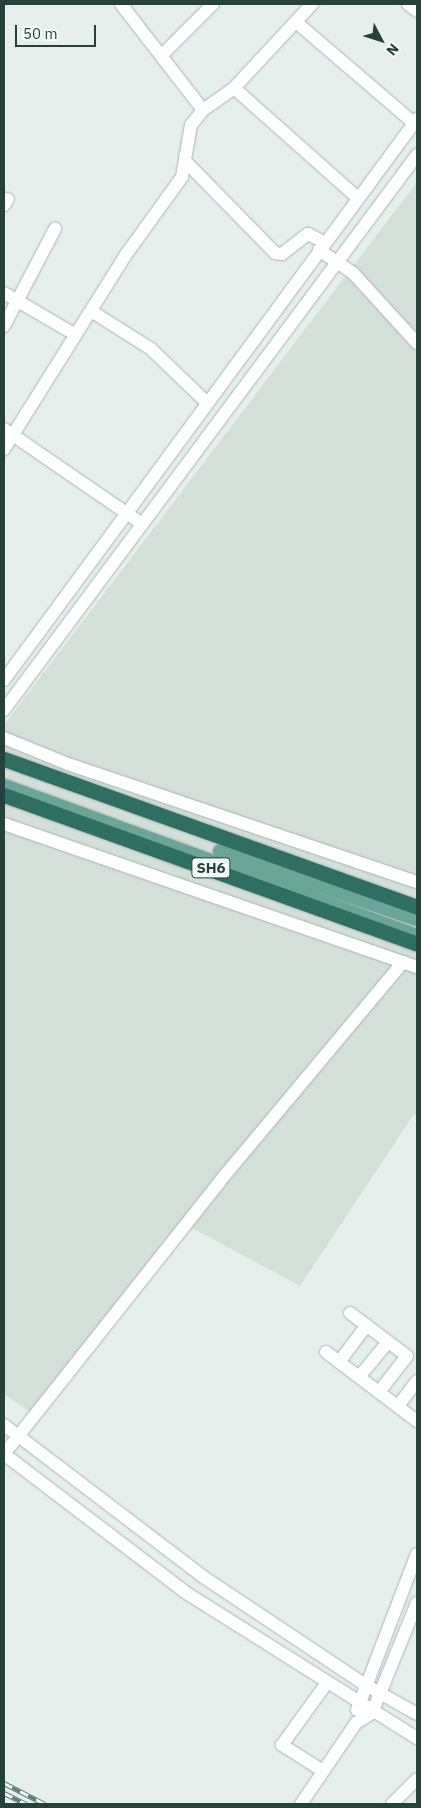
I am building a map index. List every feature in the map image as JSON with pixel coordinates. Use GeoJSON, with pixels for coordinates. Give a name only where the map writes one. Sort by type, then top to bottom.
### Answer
{"type":"FeatureCollection","features":[{"type":"Feature","properties":{"kind":"highway"},"geometry":{"type":"LineString","coordinates":[[4,759],[417,907]]}},
{"type":"Feature","properties":{"kind":"highway","name":"SH6"},"geometry":{"type":"LineString","coordinates":[[4,795],[417,944]]}},
{"type":"Feature","properties":{"kind":"main road"},"geometry":{"type":"LineString","coordinates":[[4,775],[417,918]]}},
{"type":"Feature","properties":{"kind":"main road"},"geometry":{"type":"LineString","coordinates":[[4,786],[417,936]]}},
{"type":"Feature","properties":{"kind":"street"},"geometry":{"type":"LineString","coordinates":[[120,4],[164,53],[203,110]]}},
{"type":"Feature","properties":{"kind":"street"},"geometry":{"type":"LineString","coordinates":[[164,53],[213,4]]}},
{"type":"Feature","properties":{"kind":"street"},"geometry":{"type":"LineString","coordinates":[[4,449],[9,432],[182,177],[191,125],[203,110],[234,88],[312,4]]}},
{"type":"Feature","properties":{"kind":"street"},"geometry":{"type":"LineString","coordinates":[[408,4],[417,11]]}},
{"type":"Feature","properties":{"kind":"street"},"geometry":{"type":"LineString","coordinates":[[4,680],[206,402],[416,121],[296,22]]}},
{"type":"Feature","properties":{"kind":"street"},"geometry":{"type":"LineString","coordinates":[[234,88],[358,198]]}},
{"type":"Feature","properties":{"kind":"street"},"geometry":{"type":"LineString","coordinates":[[4,710],[417,155]]}},
{"type":"Feature","properties":{"kind":"street"},"geometry":{"type":"LineString","coordinates":[[186,162],[275,253],[282,254],[308,234],[338,262],[353,273],[417,343]]}},
{"type":"Feature","properties":{"kind":"street"},"geometry":{"type":"LineString","coordinates":[[4,326],[56,229]]}},
{"type":"Feature","properties":{"kind":"street"},"geometry":{"type":"LineString","coordinates":[[4,293],[76,334]]}},
{"type":"Feature","properties":{"kind":"street"},"geometry":{"type":"LineString","coordinates":[[91,311],[151,349],[206,402]]}},
{"type":"Feature","properties":{"kind":"street"},"geometry":{"type":"LineString","coordinates":[[9,432],[142,524]]}},
{"type":"Feature","properties":{"kind":"street"},"geometry":{"type":"LineString","coordinates":[[4,738],[68,764],[417,882]]}},
{"type":"Feature","properties":{"kind":"street"},"geometry":{"type":"LineString","coordinates":[[4,824],[417,967]]}},
{"type":"Feature","properties":{"kind":"street"},"geometry":{"type":"LineString","coordinates":[[403,962],[4,1454],[188,1594],[357,1704],[417,1738]]}},
{"type":"Feature","properties":{"kind":"street"},"geometry":{"type":"LineString","coordinates":[[350,1313],[407,1356],[379,1392]]}},
{"type":"Feature","properties":{"kind":"street"},"geometry":{"type":"LineString","coordinates":[[339,1362],[367,1326]]}},
{"type":"Feature","properties":{"kind":"street"},"geometry":{"type":"LineString","coordinates":[[359,1377],[388,1342]]}},
{"type":"Feature","properties":{"kind":"street"},"geometry":{"type":"LineString","coordinates":[[326,1352],[417,1420]]}},
{"type":"Feature","properties":{"kind":"street"},"geometry":{"type":"LineString","coordinates":[[398,1406],[417,1381]]}},
{"type":"Feature","properties":{"kind":"street"},"geometry":{"type":"LineString","coordinates":[[4,1425],[248,1607],[364,1684],[417,1714]]}},
{"type":"Feature","properties":{"kind":"street"},"geometry":{"type":"LineString","coordinates":[[356,1722],[357,1704],[364,1684],[417,1554]]}},
{"type":"Feature","properties":{"kind":"street"},"geometry":{"type":"LineString","coordinates":[[301,1804],[356,1722],[372,1713],[417,1603]]}},
{"type":"Feature","properties":{"kind":"street"},"geometry":{"type":"LineString","coordinates":[[236,1626],[248,1607]]}},
{"type":"Feature","properties":{"kind":"street"},"geometry":{"type":"LineString","coordinates":[[323,1771],[282,1745],[326,1684]]}},
{"type":"Feature","properties":{"kind":"street"},"geometry":{"type":"LineString","coordinates":[[392,1804],[417,1779]]}},
{"type":"Feature","properties":{"kind":"shaded area"},"geometry":{"type":"Polygon","coordinates":[[[417,182],[417,1116],[414,1114],[300,1286],[183,1223],[33,1414],[4,1394],[4,725],[417,182]]]}},
{"type":"Feature","properties":{"kind":"railway"},"geometry":{"type":"LineString","coordinates":[[4,1783],[45,1804]]}},
{"type":"Feature","properties":{"kind":"railway"},"geometry":{"type":"LineString","coordinates":[[4,1793],[27,1804]]}}]}
